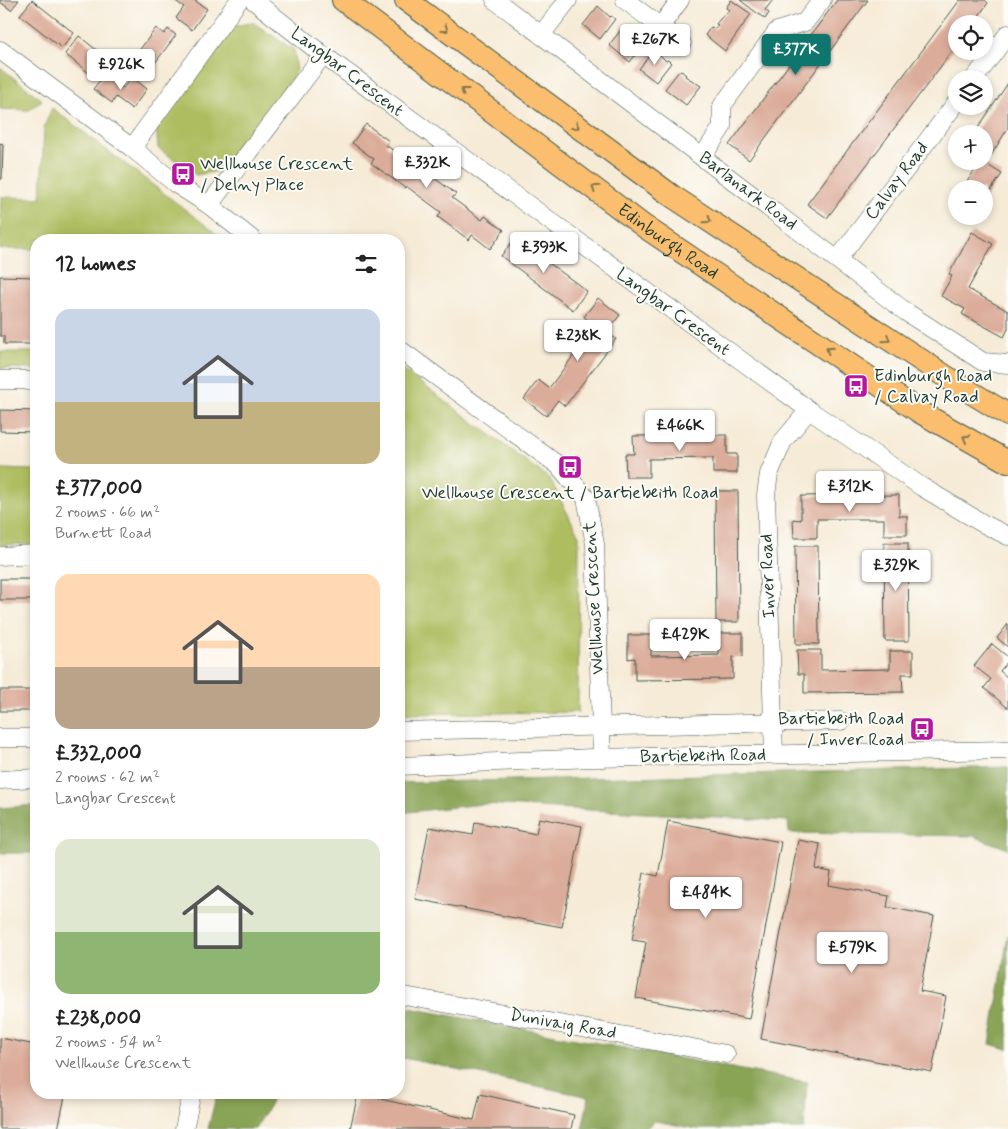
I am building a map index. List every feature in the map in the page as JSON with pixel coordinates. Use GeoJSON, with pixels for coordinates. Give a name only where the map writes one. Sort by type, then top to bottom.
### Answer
{"type":"FeatureCollection","features":[{"type":"Feature","properties":{"kind":"main road","name":"Edinburgh Road"},"geometry":{"type":"LineString","coordinates":[[343,0],[645,226],[920,412],[1008,462]]}},
{"type":"Feature","properties":{"kind":"main road"},"geometry":{"type":"LineString","coordinates":[[406,0],[672,196],[945,377],[1008,415]]}},
{"type":"Feature","properties":{"kind":"street"},"geometry":{"type":"LineString","coordinates":[[132,148],[239,0]]}},
{"type":"Feature","properties":{"kind":"street","name":"Langbar Crescent"},"geometry":{"type":"LineString","coordinates":[[253,0],[323,55],[809,410],[922,487],[982,523],[1008,536]]}},
{"type":"Feature","properties":{"kind":"street","name":"Barlanark Road"},"geometry":{"type":"LineString","coordinates":[[495,0],[703,156],[906,312],[983,362],[1008,364]]}},
{"type":"Feature","properties":{"kind":"street"},"geometry":{"type":"LineString","coordinates":[[541,35],[568,0]]}},
{"type":"Feature","properties":{"kind":"street"},"geometry":{"type":"LineString","coordinates":[[625,0],[682,43]]}},
{"type":"Feature","properties":{"kind":"street"},"geometry":{"type":"LineString","coordinates":[[660,27],[680,0]]}},
{"type":"Feature","properties":{"kind":"street"},"geometry":{"type":"LineString","coordinates":[[703,156],[722,127],[722,106],[777,31],[805,22],[822,0]]}},
{"type":"Feature","properties":{"kind":"street"},"geometry":{"type":"LineString","coordinates":[[981,70],[1008,34]]}},
{"type":"Feature","properties":{"kind":"street"},"geometry":{"type":"LineString","coordinates":[[0,50],[132,148],[176,184],[210,206],[245,234]]}},
{"type":"Feature","properties":{"kind":"street"},"geometry":{"type":"LineString","coordinates":[[210,206],[323,55]]}},
{"type":"Feature","properties":{"kind":"street","name":"Calvay Road"},"geometry":{"type":"LineString","coordinates":[[838,259],[948,114]]}},
{"type":"Feature","properties":{"kind":"street","name":"Wellhouse Crescent"},"geometry":{"type":"LineString","coordinates":[[405,353],[558,465],[586,498],[595,544],[602,758]]}},
{"type":"Feature","properties":{"kind":"street"},"geometry":{"type":"LineString","coordinates":[[0,380],[30,382]]}},
{"type":"Feature","properties":{"kind":"street","name":"Inver Road"},"geometry":{"type":"LineString","coordinates":[[774,755],[766,495],[770,474],[783,441],[809,410]]}},
{"type":"Feature","properties":{"kind":"street"},"geometry":{"type":"LineString","coordinates":[[0,556],[30,554]]}},
{"type":"Feature","properties":{"kind":"street","name":"Bartiebeith Road"},"geometry":{"type":"LineString","coordinates":[[405,731],[841,721]]}},
{"type":"Feature","properties":{"kind":"street"},"geometry":{"type":"LineString","coordinates":[[0,738],[30,738]]}},
{"type":"Feature","properties":{"kind":"street","name":"Bartiebeith Road"},"geometry":{"type":"LineString","coordinates":[[405,766],[602,758],[1008,750]]}},
{"type":"Feature","properties":{"kind":"street"},"geometry":{"type":"LineString","coordinates":[[0,780],[30,778]]}},
{"type":"Feature","properties":{"kind":"street","name":"Dunivaig Road"},"geometry":{"type":"LineString","coordinates":[[405,996],[726,1054]]}},
{"type":"Feature","properties":{"kind":"street"},"geometry":{"type":"LineString","coordinates":[[184,1129],[190,1099]]}},
{"type":"Feature","properties":{"kind":"green space"},"geometry":{"type":"Polygon","coordinates":[[[252,22],[294,50],[297,71],[223,170],[196,175],[158,148],[156,125],[226,29],[252,22]]]}},
{"type":"Feature","properties":{"kind":"green space"},"geometry":{"type":"Polygon","coordinates":[[[0,67],[42,100],[29,110],[0,109],[0,67]]]}},
{"type":"Feature","properties":{"kind":"green space"},"geometry":{"type":"Polygon","coordinates":[[[52,108],[217,234],[30,234],[30,249],[0,249],[1,197],[41,198],[44,127],[52,108]]]}},
{"type":"Feature","properties":{"kind":"green space"},"geometry":{"type":"Polygon","coordinates":[[[0,352],[30,352],[30,369],[0,368],[0,352]]]}},
{"type":"Feature","properties":{"kind":"green space"},"geometry":{"type":"Polygon","coordinates":[[[405,371],[550,479],[579,536],[578,712],[405,714],[405,371]]]}},
{"type":"Feature","properties":{"kind":"green space"},"geometry":{"type":"Polygon","coordinates":[[[0,469],[30,470],[30,544],[0,545],[0,469]]]}},
{"type":"Feature","properties":{"kind":"green space"},"geometry":{"type":"Polygon","coordinates":[[[1008,767],[1008,849],[973,836],[789,833],[788,821],[483,804],[405,812],[405,783],[1008,767]]]}},
{"type":"Feature","properties":{"kind":"green space"},"geometry":{"type":"Polygon","coordinates":[[[30,806],[30,853],[0,853],[0,808],[30,806]]]}},
{"type":"Feature","properties":{"kind":"green space"},"geometry":{"type":"Polygon","coordinates":[[[1008,935],[1008,1049],[990,1044],[1008,935]]]}},
{"type":"Feature","properties":{"kind":"green space"},"geometry":{"type":"Polygon","coordinates":[[[405,1007],[807,1082],[804,1129],[697,1129],[655,1121],[645,1129],[582,1129],[589,1097],[405,1058],[405,1007]]]}},
{"type":"Feature","properties":{"kind":"green space"},"geometry":{"type":"Polygon","coordinates":[[[215,1099],[271,1099],[270,1105],[255,1129],[208,1129],[215,1099]]]}},
{"type":"Feature","properties":{"kind":"building"},"geometry":{"type":"Polygon","coordinates":[[[0,0],[19,0],[11,10],[0,0]]]}},
{"type":"Feature","properties":{"kind":"building"},"geometry":{"type":"Polygon","coordinates":[[[32,0],[74,33],[62,48],[20,15],[32,0]]]}},
{"type":"Feature","properties":{"kind":"building"},"geometry":{"type":"Polygon","coordinates":[[[174,0],[194,0],[207,9],[192,30],[176,18],[184,7],[174,0]]]}},
{"type":"Feature","properties":{"kind":"building"},"geometry":{"type":"Polygon","coordinates":[[[731,0],[751,14],[725,51],[705,35],[711,27],[715,29],[718,25],[716,24],[729,10],[726,8],[731,0]]]}},
{"type":"Feature","properties":{"kind":"building"},"geometry":{"type":"Polygon","coordinates":[[[740,0],[773,0],[765,10],[769,13],[765,19],[740,0]]]}},
{"type":"Feature","properties":{"kind":"building"},"geometry":{"type":"Polygon","coordinates":[[[837,0],[868,0],[749,160],[729,145],[837,0]]]}},
{"type":"Feature","properties":{"kind":"building"},"geometry":{"type":"Polygon","coordinates":[[[960,0],[985,0],[988,3],[979,15],[949,15],[960,0]]]}},
{"type":"Feature","properties":{"kind":"building"},"geometry":{"type":"Polygon","coordinates":[[[598,6],[615,19],[600,39],[583,25],[598,6]]]}},
{"type":"Feature","properties":{"kind":"building"},"geometry":{"type":"Polygon","coordinates":[[[948,16],[948,57],[827,218],[807,204],[948,16]]]}},
{"type":"Feature","properties":{"kind":"building"},"geometry":{"type":"Polygon","coordinates":[[[624,26],[630,30],[628,32],[645,42],[630,62],[609,45],[624,26]]]}},
{"type":"Feature","properties":{"kind":"building"},"geometry":{"type":"Polygon","coordinates":[[[156,28],[164,34],[168,29],[176,35],[149,71],[139,64],[142,61],[135,56],[156,28]]]}},
{"type":"Feature","properties":{"kind":"building"},"geometry":{"type":"Polygon","coordinates":[[[79,36],[104,56],[90,74],[65,54],[79,36]]]}},
{"type":"Feature","properties":{"kind":"building"},"geometry":{"type":"Polygon","coordinates":[[[654,49],[666,61],[668,60],[671,63],[656,82],[639,69],[654,49]]]}},
{"type":"Feature","properties":{"kind":"building"},"geometry":{"type":"Polygon","coordinates":[[[680,70],[685,76],[701,86],[686,105],[665,89],[680,70]]]}},
{"type":"Feature","properties":{"kind":"building"},"geometry":{"type":"Polygon","coordinates":[[[105,74],[123,88],[132,77],[147,89],[132,109],[116,97],[112,103],[93,89],[105,74]]]}},
{"type":"Feature","properties":{"kind":"building"},"geometry":{"type":"Polygon","coordinates":[[[1008,83],[1008,128],[993,152],[993,125],[980,125],[987,115],[993,115],[993,106],[1008,83]]]}},
{"type":"Feature","properties":{"kind":"building"},"geometry":{"type":"Polygon","coordinates":[[[366,124],[389,141],[386,145],[416,168],[418,166],[456,194],[452,198],[482,220],[485,216],[504,230],[490,249],[472,235],[469,240],[438,217],[441,212],[371,163],[374,159],[352,143],[366,124]]]}},
{"type":"Feature","properties":{"kind":"building"},"geometry":{"type":"Polygon","coordinates":[[[0,143],[3,144],[2,179],[0,179],[0,143]]]}},
{"type":"Feature","properties":{"kind":"building"},"geometry":{"type":"Polygon","coordinates":[[[993,168],[1002,174],[993,187],[993,180],[968,180],[975,170],[993,170],[993,168]]]}},
{"type":"Feature","properties":{"kind":"building"},"geometry":{"type":"Polygon","coordinates":[[[972,232],[993,244],[968,289],[1008,311],[1008,329],[1004,337],[962,314],[965,309],[941,296],[952,276],[949,274],[972,232]]]}},
{"type":"Feature","properties":{"kind":"building"},"geometry":{"type":"Polygon","coordinates":[[[515,238],[587,291],[573,310],[501,256],[515,238]]]}},
{"type":"Feature","properties":{"kind":"building"},"geometry":{"type":"Polygon","coordinates":[[[0,276],[30,277],[30,344],[4,344],[4,336],[0,336],[0,276]]]}},
{"type":"Feature","properties":{"kind":"building"},"geometry":{"type":"Polygon","coordinates":[[[598,298],[620,315],[607,332],[616,339],[565,406],[558,400],[546,416],[524,399],[538,380],[549,388],[596,326],[584,317],[598,298]]]}},
{"type":"Feature","properties":{"kind":"building"},"geometry":{"type":"Polygon","coordinates":[[[0,410],[30,411],[30,432],[0,431],[0,410]]]}},
{"type":"Feature","properties":{"kind":"building"},"geometry":{"type":"Polygon","coordinates":[[[727,435],[727,454],[737,454],[737,473],[713,473],[713,458],[649,459],[649,477],[626,477],[625,454],[634,454],[633,436],[727,435]]]}},
{"type":"Feature","properties":{"kind":"building"},"geometry":{"type":"Polygon","coordinates":[[[715,491],[738,491],[739,622],[716,622],[715,491]]]}},
{"type":"Feature","properties":{"kind":"building"},"geometry":{"type":"Polygon","coordinates":[[[899,495],[899,516],[907,516],[907,535],[884,535],[884,519],[817,519],[817,538],[794,538],[793,519],[801,520],[801,496],[899,495]]]}},
{"type":"Feature","properties":{"kind":"building"},"geometry":{"type":"Polygon","coordinates":[[[884,543],[908,543],[909,641],[885,641],[884,543]]]}},
{"type":"Feature","properties":{"kind":"building"},"geometry":{"type":"Polygon","coordinates":[[[795,546],[818,546],[819,644],[796,644],[795,546]]]}},
{"type":"Feature","properties":{"kind":"building"},"geometry":{"type":"Polygon","coordinates":[[[0,579],[30,579],[30,600],[0,600],[0,579]]]}},
{"type":"Feature","properties":{"kind":"building"},"geometry":{"type":"Polygon","coordinates":[[[1008,624],[1008,647],[997,638],[1008,624]]]}},
{"type":"Feature","properties":{"kind":"building"},"geometry":{"type":"Polygon","coordinates":[[[719,633],[743,633],[743,656],[733,657],[733,679],[635,680],[635,658],[628,659],[628,635],[651,635],[651,656],[719,655],[719,633]]]}},
{"type":"Feature","properties":{"kind":"building"},"geometry":{"type":"Polygon","coordinates":[[[992,644],[1008,657],[1008,661],[1000,671],[1008,678],[1008,708],[984,688],[991,679],[974,666],[992,644]]]}},
{"type":"Feature","properties":{"kind":"building"},"geometry":{"type":"Polygon","coordinates":[[[797,650],[821,650],[821,670],[890,669],[890,651],[913,651],[913,674],[902,674],[903,692],[804,693],[804,674],[798,674],[797,650]]]}},
{"type":"Feature","properties":{"kind":"building"},"geometry":{"type":"Polygon","coordinates":[[[0,690],[30,690],[30,711],[0,711],[0,690]]]}},
{"type":"Feature","properties":{"kind":"building"},"geometry":{"type":"Polygon","coordinates":[[[539,818],[582,826],[562,927],[415,899],[429,827],[473,835],[475,822],[536,834],[539,818]]]}},
{"type":"Feature","properties":{"kind":"building"},"geometry":{"type":"Polygon","coordinates":[[[668,821],[781,842],[749,1019],[636,998],[646,942],[632,940],[644,873],[658,876],[668,821]]]}},
{"type":"Feature","properties":{"kind":"building"},"geometry":{"type":"Polygon","coordinates":[[[798,840],[820,844],[816,869],[831,872],[829,885],[889,896],[887,907],[934,916],[920,991],[946,996],[932,1072],[761,1039],[798,840]]]}},
{"type":"Feature","properties":{"kind":"building"},"geometry":{"type":"Polygon","coordinates":[[[0,1038],[30,1044],[30,1099],[64,1099],[58,1129],[0,1129],[0,1038]]]}},
{"type":"Feature","properties":{"kind":"building"},"geometry":{"type":"Polygon","coordinates":[[[480,1094],[574,1115],[571,1129],[350,1129],[357,1099],[380,1099],[474,1120],[480,1094]]]}},
{"type":"Feature","properties":{"kind":"place","name":"Wellhouse Crescent / Delny Place"},"geometry":{"type":"Point","coordinates":[183,174]}},
{"type":"Feature","properties":{"kind":"place","name":"Edinburgh Road / Calvay Road"},"geometry":{"type":"Point","coordinates":[856,386]}},
{"type":"Feature","properties":{"kind":"place","name":"Wellhouse Crescent / Bartiebeith Road"},"geometry":{"type":"Point","coordinates":[570,467]}},
{"type":"Feature","properties":{"kind":"place","name":"Bartiebeith Road / Inver Road"},"geometry":{"type":"Point","coordinates":[922,729]}}]}
